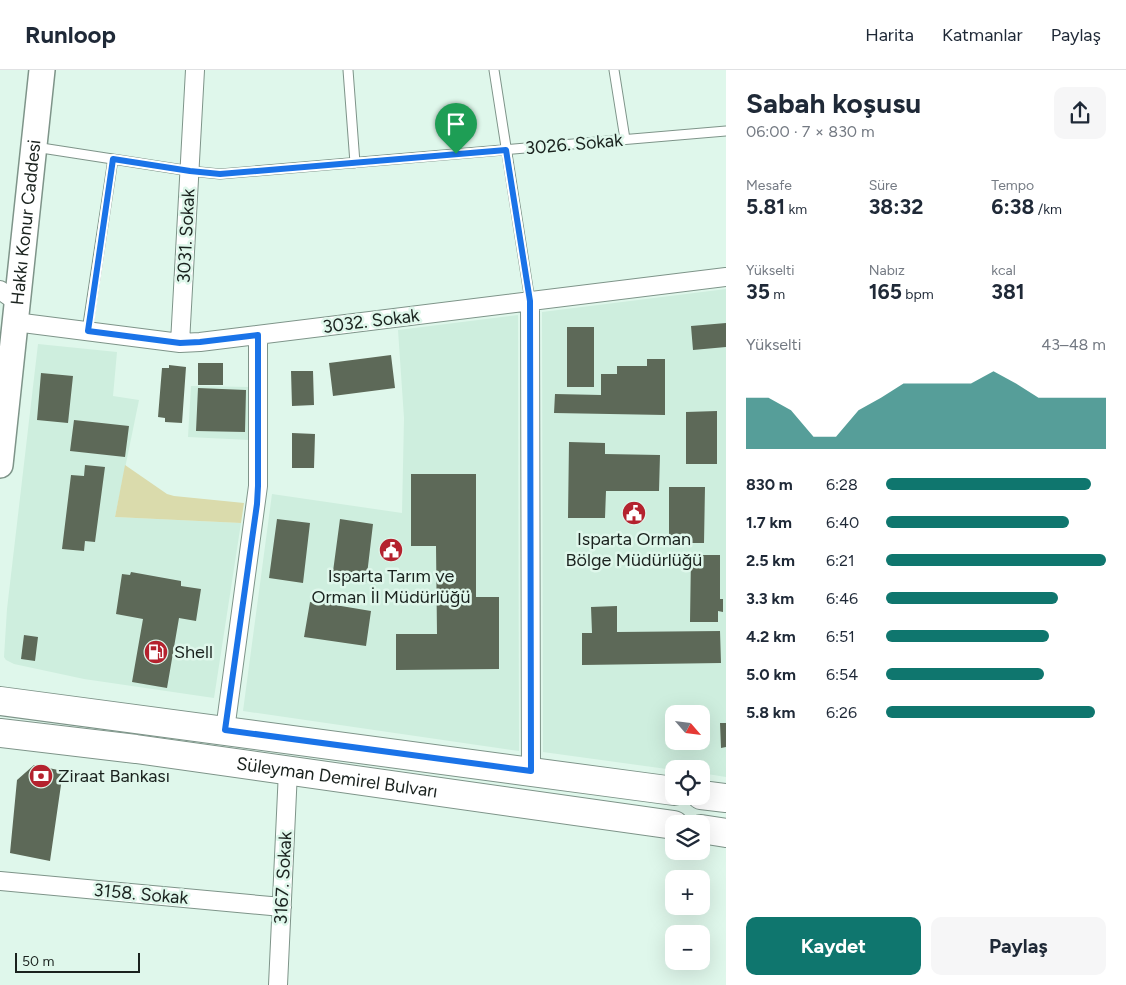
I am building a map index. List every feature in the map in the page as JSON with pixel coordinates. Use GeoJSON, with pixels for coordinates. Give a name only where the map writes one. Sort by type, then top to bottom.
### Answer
{"type":"FeatureCollection","features":[{"type":"Feature","properties":{"kind":"main road"},"geometry":{"type":"LineString","coordinates":[[0,701],[665,790]]}},
{"type":"Feature","properties":{"kind":"main road","name":"Süleyman Demirel Bulvarı"},"geometry":{"type":"LineString","coordinates":[[0,732],[136,749],[665,825]]}},
{"type":"Feature","properties":{"kind":"main road"},"geometry":{"type":"LineString","coordinates":[[710,796],[726,798]]}},
{"type":"Feature","properties":{"kind":"main road"},"geometry":{"type":"LineString","coordinates":[[710,830],[726,833]]}},
{"type":"Feature","properties":{"kind":"street","name":"Hakkı Konur Caddesi"},"geometry":{"type":"LineString","coordinates":[[0,465],[11,305],[34,147],[42,70]]}},
{"type":"Feature","properties":{"kind":"street","name":"3031. Sokak"},"geometry":{"type":"LineString","coordinates":[[180,343],[195,70]]}},
{"type":"Feature","properties":{"kind":"street","name":"3032. Sokak"},"geometry":{"type":"LineString","coordinates":[[11,305],[88,331],[180,343],[726,277]]}},
{"type":"Feature","properties":{"kind":"street"},"geometry":{"type":"LineString","coordinates":[[530,301],[531,771]]}},
{"type":"Feature","properties":{"kind":"street"},"geometry":{"type":"LineString","coordinates":[[225,730],[257,504],[258,335]]}},
{"type":"Feature","properties":{"kind":"street","name":"3167. Sokak"},"geometry":{"type":"LineString","coordinates":[[278,985],[288,771]]}},
{"type":"Feature","properties":{"kind":"street","name":"3158. Sokak"},"geometry":{"type":"LineString","coordinates":[[0,881],[282,907]]}},
{"type":"Feature","properties":{"kind":"lane"},"geometry":{"type":"LineString","coordinates":[[348,70],[355,163]]}},
{"type":"Feature","properties":{"kind":"lane"},"geometry":{"type":"LineString","coordinates":[[494,70],[530,301]]}},
{"type":"Feature","properties":{"kind":"lane"},"geometry":{"type":"LineString","coordinates":[[614,70],[625,140]]}},
{"type":"Feature","properties":{"kind":"lane","name":"3026. Sokak"},"geometry":{"type":"LineString","coordinates":[[34,147],[190,171],[232,173],[726,131]]}},
{"type":"Feature","properties":{"kind":"lane"},"geometry":{"type":"LineString","coordinates":[[88,331],[113,159]]}},
{"type":"Feature","properties":{"kind":"shaded area","name":"Isparta Orman Bölge Müdürlüğü"},"geometry":{"type":"Polygon","coordinates":[[[726,289],[726,777],[710,774],[710,760],[665,760],[665,769],[543,752],[542,312],[726,289]]]}},
{"type":"Feature","properties":{"kind":"shaded area","name":"Isparta Tarım ve Orman İl Müdürlüğü"},"geometry":{"type":"Polygon","coordinates":[[[518,315],[519,751],[243,711],[272,494],[402,513],[404,418],[398,330],[518,315]]]}},
{"type":"Feature","properties":{"kind":"shaded area"},"geometry":{"type":"Polygon","coordinates":[[[38,344],[117,352],[113,396],[139,400],[115,517],[241,523],[214,698],[84,679],[14,664],[4,657],[7,609],[38,344]]]}},
{"type":"Feature","properties":{"kind":"shaded area"},"geometry":{"type":"Polygon","coordinates":[[[191,386],[250,387],[250,440],[188,437],[191,386]]]}},
{"type":"Feature","properties":{"kind":"green space"},"geometry":{"type":"Polygon","coordinates":[[[125,465],[167,494],[244,503],[241,523],[115,517],[125,465]]]}},
{"type":"Feature","properties":{"kind":"building"},"geometry":{"type":"Polygon","coordinates":[[[726,323],[726,347],[693,350],[691,326],[726,323]]]}},
{"type":"Feature","properties":{"kind":"building"},"geometry":{"type":"Polygon","coordinates":[[[567,327],[594,327],[594,387],[567,387],[567,327]]]}},
{"type":"Feature","properties":{"kind":"building"},"geometry":{"type":"Polygon","coordinates":[[[391,355],[395,388],[333,396],[329,363],[391,355]]]}},
{"type":"Feature","properties":{"kind":"building"},"geometry":{"type":"Polygon","coordinates":[[[647,359],[665,359],[665,415],[554,413],[555,394],[601,395],[601,374],[617,374],[617,366],[647,366],[647,359]]]}},
{"type":"Feature","properties":{"kind":"building"},"geometry":{"type":"Polygon","coordinates":[[[198,363],[223,363],[223,385],[198,385],[198,363]]]}},
{"type":"Feature","properties":{"kind":"building"},"geometry":{"type":"Polygon","coordinates":[[[169,365],[186,367],[182,423],[165,422],[165,418],[158,417],[162,368],[169,368],[169,365]]]}},
{"type":"Feature","properties":{"kind":"building"},"geometry":{"type":"Polygon","coordinates":[[[291,371],[313,371],[314,405],[292,406],[291,371]]]}},
{"type":"Feature","properties":{"kind":"building"},"geometry":{"type":"Polygon","coordinates":[[[41,373],[73,376],[68,423],[37,420],[41,373]]]}},
{"type":"Feature","properties":{"kind":"building"},"geometry":{"type":"Polygon","coordinates":[[[198,388],[246,390],[245,432],[196,431],[198,388]]]}},
{"type":"Feature","properties":{"kind":"building"},"geometry":{"type":"Polygon","coordinates":[[[717,411],[717,464],[686,464],[686,412],[717,411]]]}},
{"type":"Feature","properties":{"kind":"building"},"geometry":{"type":"Polygon","coordinates":[[[74,420],[129,426],[125,457],[70,451],[74,420]]]}},
{"type":"Feature","properties":{"kind":"building"},"geometry":{"type":"Polygon","coordinates":[[[292,433],[315,434],[314,468],[292,468],[292,433]]]}},
{"type":"Feature","properties":{"kind":"building"},"geometry":{"type":"Polygon","coordinates":[[[569,442],[605,443],[605,454],[660,455],[659,491],[606,491],[605,518],[568,518],[569,442]]]}},
{"type":"Feature","properties":{"kind":"building"},"geometry":{"type":"Polygon","coordinates":[[[85,465],[105,467],[95,542],[85,541],[84,551],[62,549],[71,475],[84,476],[85,465]]]}},
{"type":"Feature","properties":{"kind":"building"},"geometry":{"type":"Polygon","coordinates":[[[411,474],[476,474],[476,597],[499,597],[499,669],[396,670],[396,634],[437,634],[436,546],[411,546],[411,474]]]}},
{"type":"Feature","properties":{"kind":"building"},"geometry":{"type":"Polygon","coordinates":[[[669,487],[705,487],[704,543],[669,543],[669,487]]]}},
{"type":"Feature","properties":{"kind":"building"},"geometry":{"type":"Polygon","coordinates":[[[277,519],[310,523],[303,583],[269,578],[277,519]]]}},
{"type":"Feature","properties":{"kind":"building"},"geometry":{"type":"Polygon","coordinates":[[[340,519],[373,524],[366,583],[332,579],[340,519]]]}},
{"type":"Feature","properties":{"kind":"building"},"geometry":{"type":"Polygon","coordinates":[[[691,555],[720,555],[720,599],[723,599],[723,612],[718,611],[718,622],[690,622],[691,555]]]}},
{"type":"Feature","properties":{"kind":"building"},"geometry":{"type":"Polygon","coordinates":[[[131,572],[181,581],[181,586],[201,589],[196,621],[179,618],[167,688],[132,682],[143,619],[116,614],[122,574],[130,575],[131,572]]]}},
{"type":"Feature","properties":{"kind":"building"},"geometry":{"type":"Polygon","coordinates":[[[322,599],[335,601],[335,605],[371,611],[366,646],[304,637],[310,602],[321,604],[322,599]]]}},
{"type":"Feature","properties":{"kind":"building"},"geometry":{"type":"Polygon","coordinates":[[[617,606],[617,632],[720,631],[721,663],[582,665],[582,633],[592,633],[591,607],[617,606]]]}},
{"type":"Feature","properties":{"kind":"building"},"geometry":{"type":"Polygon","coordinates":[[[24,635],[38,637],[35,661],[21,659],[24,635]]]}},
{"type":"Feature","properties":{"kind":"building"},"geometry":{"type":"Polygon","coordinates":[[[720,723],[726,723],[726,747],[721,748],[720,723]]]}},
{"type":"Feature","properties":{"kind":"building"},"geometry":{"type":"Polygon","coordinates":[[[34,765],[63,771],[50,861],[10,853],[17,780],[34,765]]]}},
{"type":"Feature","properties":{"kind":"place","name":"Isparta Orman Bölge Müdürlüğü"},"geometry":{"type":"Point","coordinates":[634,513]}},
{"type":"Feature","properties":{"kind":"place","name":"Isparta Tarım ve Orman İl Müdürlüğü"},"geometry":{"type":"Point","coordinates":[391,550]}},
{"type":"Feature","properties":{"kind":"place","name":"Shell"},"geometry":{"type":"Point","coordinates":[156,652]}},
{"type":"Feature","properties":{"kind":"place","name":"Ziraat Bankası"},"geometry":{"type":"Point","coordinates":[41,776]}},
{"type":"Feature","properties":{"kind":"route"},"geometry":{"type":"LineString","coordinates":[[506,150],[530,301],[531,771],[225,730],[257,504],[258,335],[180,343],[88,331],[113,159],[220,174],[456,154],[506,150]]}}]}
